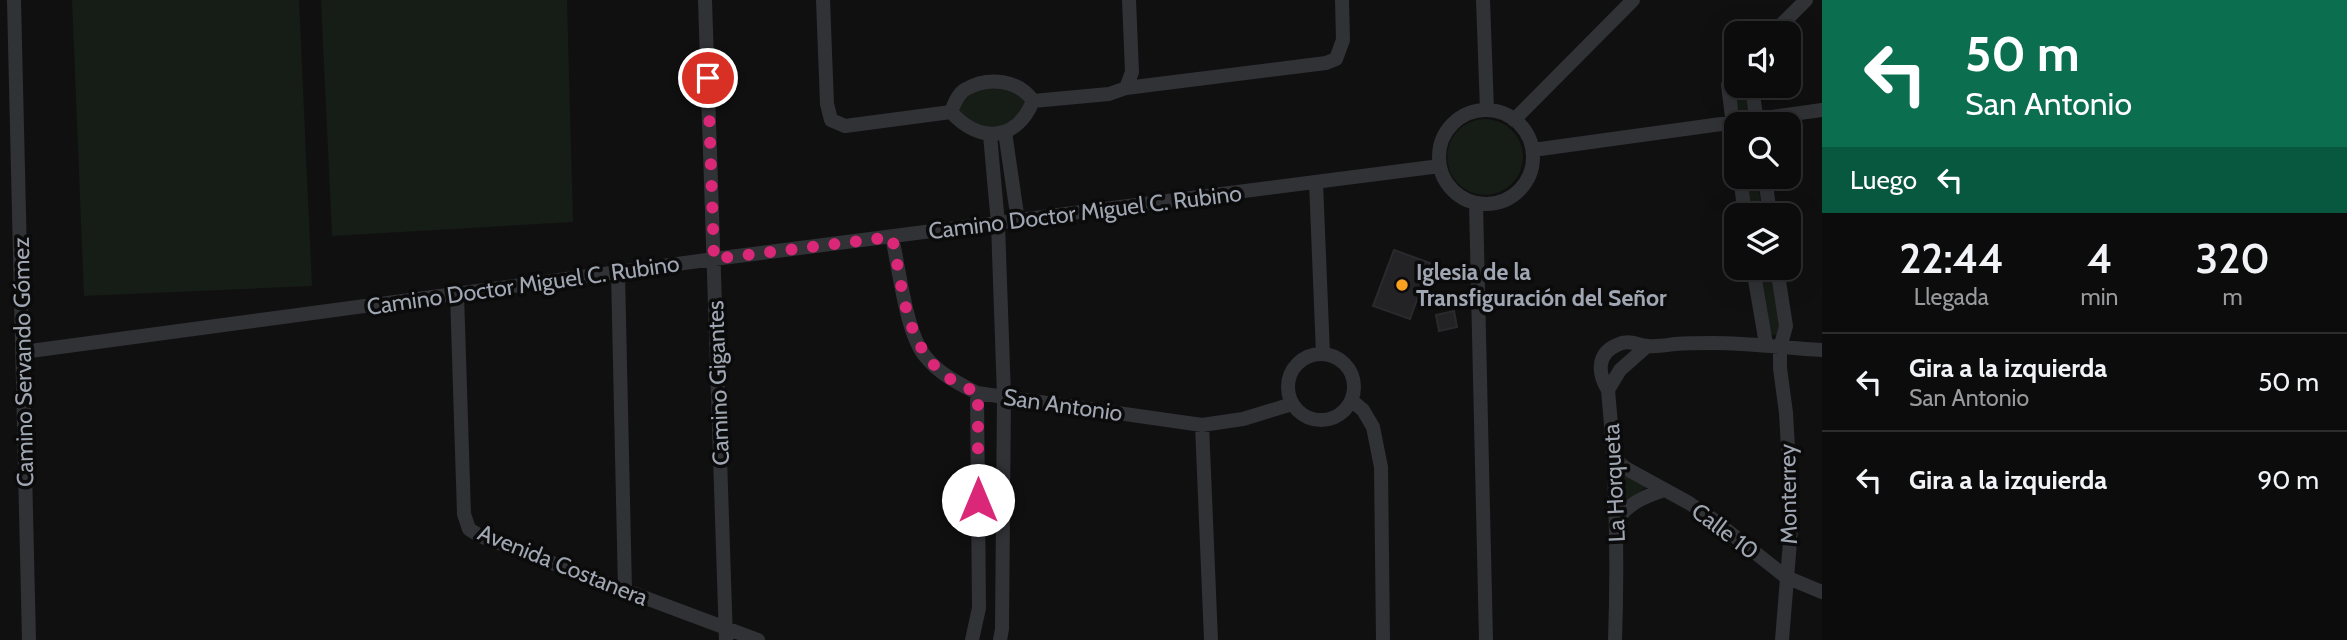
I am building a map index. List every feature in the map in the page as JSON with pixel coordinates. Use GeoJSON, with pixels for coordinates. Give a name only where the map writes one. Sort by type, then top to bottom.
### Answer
{"type":"FeatureCollection","features":[{"type":"Feature","properties":{"kind":"street","name":"Camino Servando Gómez"},"geometry":{"type":"LineString","coordinates":[[14,0],[29,640]]}},
{"type":"Feature","properties":{"kind":"street","name":"Camino Gigantes"},"geometry":{"type":"LineString","coordinates":[[705,0],[726,634]]}},
{"type":"Feature","properties":{"kind":"street"},"geometry":{"type":"LineString","coordinates":[[823,0],[827,104],[831,120],[845,126],[951,113],[969,129],[997,133],[1023,119],[1034,101]]}},
{"type":"Feature","properties":{"kind":"street"},"geometry":{"type":"LineString","coordinates":[[1126,88],[1132,72],[1129,0]]}},
{"type":"Feature","properties":{"kind":"street"},"geometry":{"type":"LineString","coordinates":[[1034,101],[1109,94],[1126,88],[1326,63],[1336,59],[1343,40],[1342,0]]}},
{"type":"Feature","properties":{"kind":"street"},"geometry":{"type":"LineString","coordinates":[[1483,0],[1487,110]]}},
{"type":"Feature","properties":{"kind":"street"},"geometry":{"type":"LineString","coordinates":[[1514,120],[1633,0]]}},
{"type":"Feature","properties":{"kind":"street"},"geometry":{"type":"LineString","coordinates":[[1785,21],[1806,0]]}},
{"type":"Feature","properties":{"kind":"street"},"geometry":{"type":"LineString","coordinates":[[951,113],[964,89],[979,84],[1013,83],[1026,90],[1034,101]]}},
{"type":"Feature","properties":{"kind":"street"},"geometry":{"type":"LineString","coordinates":[[1487,110],[1497,111],[1514,120],[1524,129],[1533,150],[1530,175],[1513,195],[1502,201],[1476,203],[1458,194],[1450,186],[1440,166],[1439,153],[1450,127],[1473,112],[1487,110]]}},
{"type":"Feature","properties":{"kind":"street"},"geometry":{"type":"LineString","coordinates":[[1801,114],[1822,110]]}},
{"type":"Feature","properties":{"kind":"street"},"geometry":{"type":"LineString","coordinates":[[1533,150],[1724,124]]}},
{"type":"Feature","properties":{"kind":"street"},"geometry":{"type":"LineString","coordinates":[[997,133],[1018,221]]}},
{"type":"Feature","properties":{"kind":"street"},"geometry":{"type":"LineString","coordinates":[[997,133],[1004,397],[1000,640]]}},
{"type":"Feature","properties":{"kind":"street","name":"Camino Doctor Miguel C. Rubino"},"geometry":{"type":"LineString","coordinates":[[23,352],[714,259],[1440,166]]}},
{"type":"Feature","properties":{"kind":"street"},"geometry":{"type":"LineString","coordinates":[[1316,183],[1323,354]]}},
{"type":"Feature","properties":{"kind":"street"},"geometry":{"type":"LineString","coordinates":[[1476,203],[1486,640]]}},
{"type":"Feature","properties":{"kind":"street","name":"San Antonio"},"geometry":{"type":"LineString","coordinates":[[892,237],[914,336],[919,346],[924,355],[949,379],[978,393],[1202,425],[1243,419],[1292,404]]}},
{"type":"Feature","properties":{"kind":"street"},"geometry":{"type":"LineString","coordinates":[[618,273],[625,590]]}},
{"type":"Feature","properties":{"kind":"street"},"geometry":{"type":"LineString","coordinates":[[1756,280],[1773,346]]}},
{"type":"Feature","properties":{"kind":"street"},"geometry":{"type":"LineString","coordinates":[[1773,346],[1786,326],[1779,280]]}},
{"type":"Feature","properties":{"kind":"street","name":"Avenida Costanera"},"geometry":{"type":"LineString","coordinates":[[457,294],[464,514],[469,529],[480,536],[625,590],[726,634],[758,640]]}},
{"type":"Feature","properties":{"kind":"street","name":"La Horqueta"},"geometry":{"type":"LineString","coordinates":[[1615,640],[1617,576],[1614,459],[1608,390],[1603,382],[1600,366],[1605,354],[1617,345],[1632,342],[1647,347]]}},
{"type":"Feature","properties":{"kind":"street"},"geometry":{"type":"LineString","coordinates":[[1647,347],[1681,343],[1822,350]]}},
{"type":"Feature","properties":{"kind":"street","name":"Monterrey"},"geometry":{"type":"LineString","coordinates":[[1773,346],[1792,517],[1782,640]]}},
{"type":"Feature","properties":{"kind":"street","name":"La Horqueta"},"geometry":{"type":"LineString","coordinates":[[1608,390],[1620,370],[1647,347]]}},
{"type":"Feature","properties":{"kind":"street"},"geometry":{"type":"LineString","coordinates":[[1323,354],[1339,359],[1350,370],[1355,385],[1352,401],[1342,413],[1327,420],[1319,421],[1304,416],[1292,404],[1288,389],[1290,374],[1307,357],[1323,354]]}},
{"type":"Feature","properties":{"kind":"street"},"geometry":{"type":"LineString","coordinates":[[972,640],[979,608],[978,393]]}},
{"type":"Feature","properties":{"kind":"street"},"geometry":{"type":"LineString","coordinates":[[1352,401],[1363,410],[1373,427],[1381,467],[1383,640]]}},
{"type":"Feature","properties":{"kind":"street"},"geometry":{"type":"LineString","coordinates":[[1202,425],[1211,640]]}},
{"type":"Feature","properties":{"kind":"street","name":"Calle 10"},"geometry":{"type":"LineString","coordinates":[[1614,459],[1714,520],[1786,577],[1822,592]]}},
{"type":"Feature","properties":{"kind":"street"},"geometry":{"type":"LineString","coordinates":[[1616,520],[1628,506],[1664,490]]}},
{"type":"Feature","properties":{"kind":"shaded area"},"geometry":{"type":"Polygon","coordinates":[[[72,0],[299,0],[312,286],[84,296],[72,0]]]}},
{"type":"Feature","properties":{"kind":"shaded area"},"geometry":{"type":"Polygon","coordinates":[[[321,0],[567,0],[573,222],[332,236],[321,0]]]}},
{"type":"Feature","properties":{"kind":"shaded area"},"geometry":{"type":"Polygon","coordinates":[[[1004,86],[1027,101],[1016,120],[993,130],[964,119],[958,109],[966,97],[983,89],[1004,86]]]}},
{"type":"Feature","properties":{"kind":"shaded area"},"geometry":{"type":"Polygon","coordinates":[[[1736,98],[1747,98],[1749,108],[1746,112],[1741,112],[1736,98]]]}},
{"type":"Feature","properties":{"kind":"shaded area"},"geometry":{"type":"Polygon","coordinates":[[[1485,119],[1499,122],[1512,130],[1520,143],[1523,157],[1520,171],[1512,184],[1499,192],[1485,195],[1471,192],[1458,184],[1450,171],[1447,157],[1450,143],[1458,130],[1471,122],[1485,119]]]}},
{"type":"Feature","properties":{"kind":"shaded area"},"geometry":{"type":"Polygon","coordinates":[[[1748,189],[1759,189],[1761,203],[1749,203],[1748,189]]]}},
{"type":"Feature","properties":{"kind":"shaded area"},"geometry":{"type":"Polygon","coordinates":[[[1761,280],[1773,280],[1780,331],[1776,335],[1771,334],[1761,280]]]}},
{"type":"Feature","properties":{"kind":"shaded area"},"geometry":{"type":"Polygon","coordinates":[[[1622,472],[1646,487],[1625,502],[1622,501],[1622,472]]]}},
{"type":"Feature","properties":{"kind":"building","name":"Iglesia de la Transfiguración del Señor"},"geometry":{"type":"Polygon","coordinates":[[[1394,250],[1430,263],[1410,319],[1373,306],[1394,250]]]}},
{"type":"Feature","properties":{"kind":"building"},"geometry":{"type":"Polygon","coordinates":[[[1454,311],[1457,327],[1439,331],[1436,315],[1454,311]]]}},
{"type":"Feature","properties":{"kind":"place","name":"Iglesia de la Transfiguración del Señor"},"geometry":{"type":"Point","coordinates":[1402,285]}},
{"type":"Feature","properties":{"kind":"route"},"geometry":{"type":"LineString","coordinates":[[708,78],[714,259],[892,237],[914,336],[924,355],[949,379],[978,393],[978,500]]}}]}
